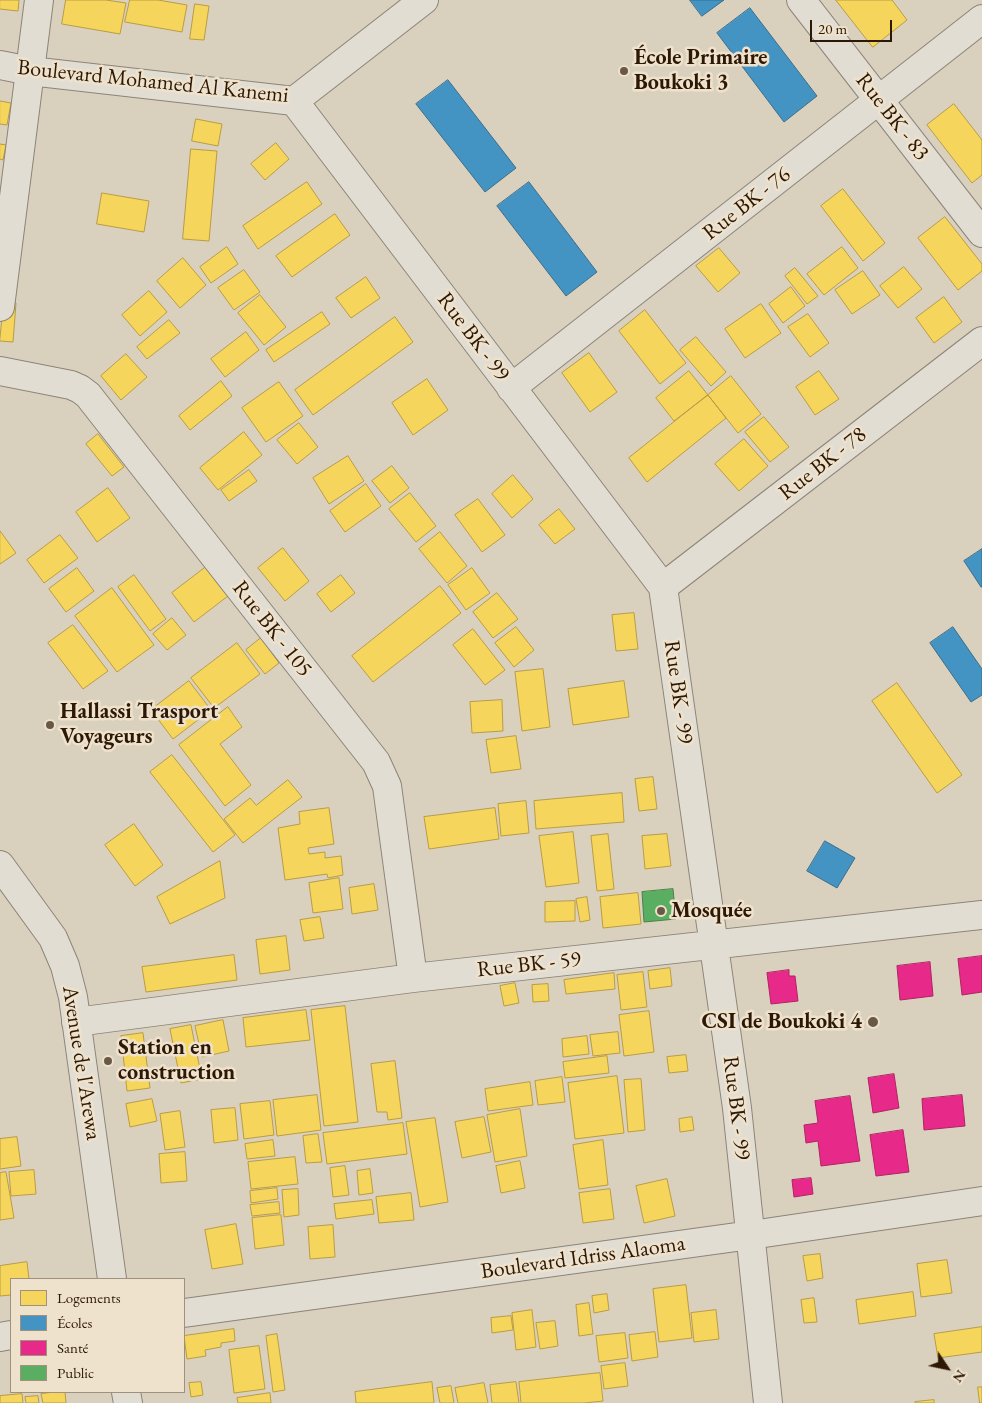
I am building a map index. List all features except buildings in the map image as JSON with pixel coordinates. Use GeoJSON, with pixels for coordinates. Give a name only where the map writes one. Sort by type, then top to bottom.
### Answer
{"type":"FeatureCollection","features":[{"type":"Feature","properties":{"kind":"street"},"geometry":{"type":"LineString","coordinates":[[0,307],[39,0]]}},
{"type":"Feature","properties":{"kind":"street","name":"Boulevard Mohamed Al Kanemi"},"geometry":{"type":"LineString","coordinates":[[0,66],[294,101],[424,0]]}},
{"type":"Feature","properties":{"kind":"street","name":"Rue BK - 83"},"geometry":{"type":"LineString","coordinates":[[801,0],[982,234]]}},
{"type":"Feature","properties":{"kind":"street","name":"Rue BK - 76"},"geometry":{"type":"LineString","coordinates":[[511,388],[982,19]]}},
{"type":"Feature","properties":{"kind":"street","name":"Rue BK - 99"},"geometry":{"type":"LineString","coordinates":[[294,101],[663,587],[737,1108],[768,1403]]}},
{"type":"Feature","properties":{"kind":"street","name":"Rue BK - 78"},"geometry":{"type":"LineString","coordinates":[[663,587],[982,341]]}},
{"type":"Feature","properties":{"kind":"street","name":"Rue BK - 105"},"geometry":{"type":"LineString","coordinates":[[0,371],[71,385],[88,395],[376,762],[387,786],[413,978]]}},
{"type":"Feature","properties":{"kind":"street","name":"Avenue de l'Arewa"},"geometry":{"type":"LineString","coordinates":[[0,865],[53,938],[65,966],[73,998],[112,1278]]}},
{"type":"Feature","properties":{"kind":"street","name":"Rue BK - 59"},"geometry":{"type":"LineString","coordinates":[[76,1022],[413,978],[982,916]]}},
{"type":"Feature","properties":{"kind":"street","name":"Boulevard Idriss Alaoma"},"geometry":{"type":"LineString","coordinates":[[185,1313],[751,1235],[982,1201]]}},
{"type":"Feature","properties":{"kind":"place","name":"École Primaire Boukoki 3"},"geometry":{"type":"Point","coordinates":[624,71]}},
{"type":"Feature","properties":{"kind":"place","name":"Hallassi Trasport Voyageurs"},"geometry":{"type":"Point","coordinates":[50,725]}},
{"type":"Feature","properties":{"kind":"place","name":"Mosquée"},"geometry":{"type":"Point","coordinates":[661,911]}},
{"type":"Feature","properties":{"kind":"place","name":"CSI de Boukoki 4"},"geometry":{"type":"Point","coordinates":[873,1022]}},
{"type":"Feature","properties":{"kind":"place","name":"Station en construction"},"geometry":{"type":"Point","coordinates":[108,1061]}}]}
